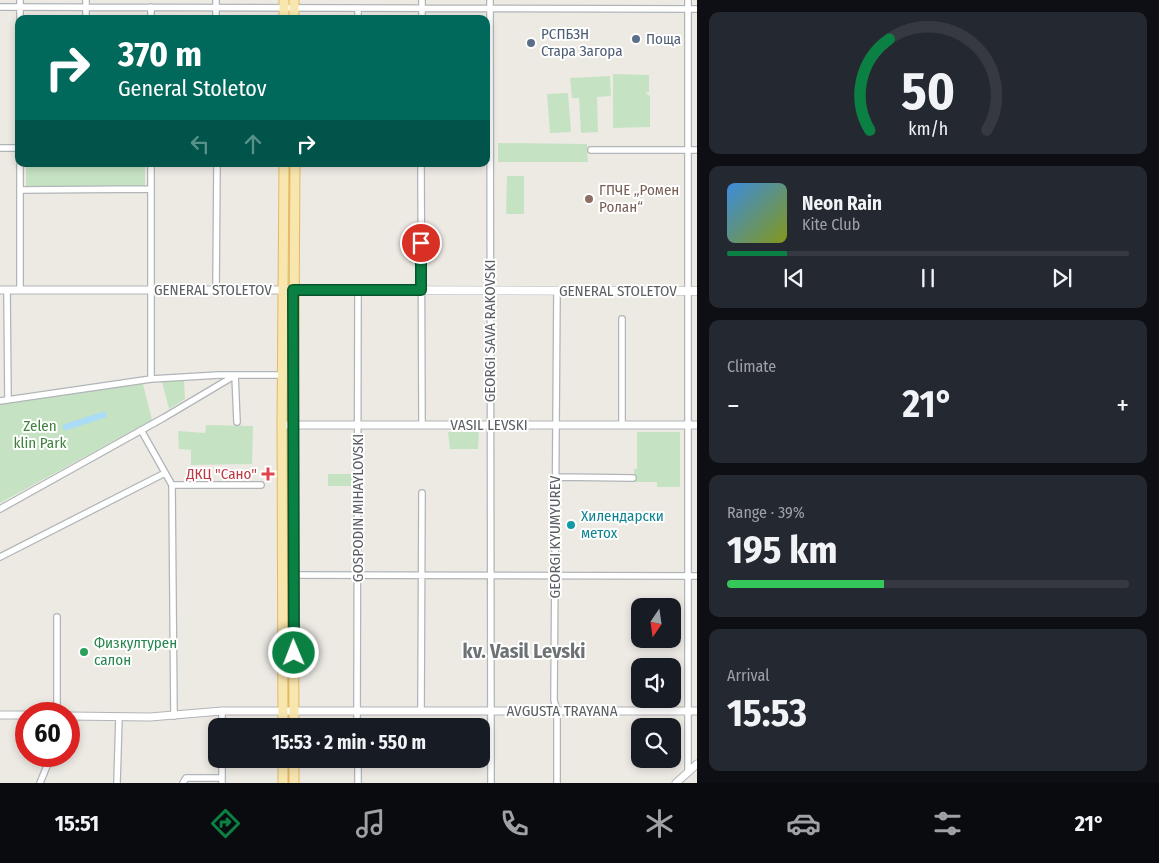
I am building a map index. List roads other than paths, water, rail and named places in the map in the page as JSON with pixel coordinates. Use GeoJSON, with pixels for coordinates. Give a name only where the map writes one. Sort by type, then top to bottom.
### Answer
{"type":"FeatureCollection","features":[{"type":"Feature","properties":{"kind":"main road"},"geometry":{"type":"LineString","coordinates":[[284,167],[293,425],[294,718]]}},
{"type":"Feature","properties":{"kind":"main road"},"geometry":{"type":"LineString","coordinates":[[283,718],[283,375],[295,167]]}},
{"type":"Feature","properties":{"kind":"main road","name":"GENERAL STOLETOV"},"geometry":{"type":"LineString","coordinates":[[288,290],[692,291]]}},
{"type":"Feature","properties":{"kind":"main road"},"geometry":{"type":"LineString","coordinates":[[283,768],[283,783]]}},
{"type":"Feature","properties":{"kind":"main road"},"geometry":{"type":"LineString","coordinates":[[294,768],[294,783]]}},
{"type":"Feature","properties":{"kind":"street"},"geometry":{"type":"LineString","coordinates":[[86,0],[86,15]]}},
{"type":"Feature","properties":{"kind":"street"},"geometry":{"type":"LineString","coordinates":[[216,0],[216,15]]}},
{"type":"Feature","properties":{"kind":"street"},"geometry":{"type":"LineString","coordinates":[[422,0],[422,15]]}},
{"type":"Feature","properties":{"kind":"street","name":"GEORGI SAVA RAKOVSKI"},"geometry":{"type":"LineString","coordinates":[[490,0],[490,15]]}},
{"type":"Feature","properties":{"kind":"street"},"geometry":{"type":"LineString","coordinates":[[688,0],[688,150],[692,291],[687,425],[688,772]]}},
{"type":"Feature","properties":{"kind":"street"},"geometry":{"type":"LineString","coordinates":[[0,7],[20,3],[86,7],[216,7],[294,4],[358,8],[696,9]]}},
{"type":"Feature","properties":{"kind":"street"},"geometry":{"type":"LineString","coordinates":[[151,7],[151,15]]}},
{"type":"Feature","properties":{"kind":"street"},"geometry":{"type":"LineString","coordinates":[[358,8],[358,15]]}},
{"type":"Feature","properties":{"kind":"street"},"geometry":{"type":"LineString","coordinates":[[0,148],[15,148]]}},
{"type":"Feature","properties":{"kind":"street"},"geometry":{"type":"LineString","coordinates":[[591,150],[696,150]]}},
{"type":"Feature","properties":{"kind":"street"},"geometry":{"type":"LineString","coordinates":[[20,167],[20,290]]}},
{"type":"Feature","properties":{"kind":"street"},"geometry":{"type":"LineString","coordinates":[[151,167],[151,379]]}},
{"type":"Feature","properties":{"kind":"street"},"geometry":{"type":"LineString","coordinates":[[216,290],[217,167]]}},
{"type":"Feature","properties":{"kind":"street"},"geometry":{"type":"LineString","coordinates":[[421,167],[422,425]]}},
{"type":"Feature","properties":{"kind":"street","name":"GEORGI SAVA RAKOVSKI"},"geometry":{"type":"LineString","coordinates":[[488,167],[491,783]]}},
{"type":"Feature","properties":{"kind":"street"},"geometry":{"type":"LineString","coordinates":[[20,190],[151,190]]}},
{"type":"Feature","properties":{"kind":"street"},"geometry":{"type":"LineString","coordinates":[[4,290],[8,400]]}},
{"type":"Feature","properties":{"kind":"street","name":"GENERAL STOLETOV"},"geometry":{"type":"LineString","coordinates":[[4,290],[288,290]]}},
{"type":"Feature","properties":{"kind":"street","name":"GOSPODIN MIHAYLOVSKI"},"geometry":{"type":"LineString","coordinates":[[357,718],[358,290]]}},
{"type":"Feature","properties":{"kind":"street","name":"GEORGI KYUMYUREV"},"geometry":{"type":"LineString","coordinates":[[557,290],[554,700],[557,711],[557,783]]}},
{"type":"Feature","properties":{"kind":"street"},"geometry":{"type":"LineString","coordinates":[[622,319],[622,425]]}},
{"type":"Feature","properties":{"kind":"street"},"geometry":{"type":"LineString","coordinates":[[236,375],[237,422]]}},
{"type":"Feature","properties":{"kind":"street"},"geometry":{"type":"LineString","coordinates":[[0,509],[236,375]]}},
{"type":"Feature","properties":{"kind":"street"},"geometry":{"type":"LineString","coordinates":[[0,400],[151,379],[283,375]]}},
{"type":"Feature","properties":{"kind":"street","name":"VASIL LEVSKI"},"geometry":{"type":"LineString","coordinates":[[282,426],[696,425]]}},
{"type":"Feature","properties":{"kind":"street"},"geometry":{"type":"LineString","coordinates":[[141,430],[172,485],[174,716]]}},
{"type":"Feature","properties":{"kind":"street"},"geometry":{"type":"LineString","coordinates":[[0,557],[165,473]]}},
{"type":"Feature","properties":{"kind":"street"},"geometry":{"type":"LineString","coordinates":[[555,477],[633,478]]}},
{"type":"Feature","properties":{"kind":"street"},"geometry":{"type":"LineString","coordinates":[[172,485],[261,485]]}},
{"type":"Feature","properties":{"kind":"street"},"geometry":{"type":"LineString","coordinates":[[421,711],[422,493]]}},
{"type":"Feature","properties":{"kind":"street"},"geometry":{"type":"LineString","coordinates":[[293,575],[696,576]]}},
{"type":"Feature","properties":{"kind":"street"},"geometry":{"type":"LineString","coordinates":[[57,617],[57,702]]}},
{"type":"Feature","properties":{"kind":"street"},"geometry":{"type":"LineString","coordinates":[[222,711],[222,718]]}},
{"type":"Feature","properties":{"kind":"street","name":"AVGUSTA TRAYANA"},"geometry":{"type":"LineString","coordinates":[[80,716],[174,716],[222,711],[696,711]]}},
{"type":"Feature","properties":{"kind":"street"},"geometry":{"type":"LineString","coordinates":[[0,715],[15,715]]}},
{"type":"Feature","properties":{"kind":"street"},"geometry":{"type":"LineString","coordinates":[[117,783],[119,717]]}},
{"type":"Feature","properties":{"kind":"street"},"geometry":{"type":"LineString","coordinates":[[676,783],[696,764]]}},
{"type":"Feature","properties":{"kind":"street"},"geometry":{"type":"LineString","coordinates":[[40,783],[47,767]]}},
{"type":"Feature","properties":{"kind":"street"},"geometry":{"type":"LineString","coordinates":[[358,768],[358,783]]}},
{"type":"Feature","properties":{"kind":"street"},"geometry":{"type":"LineString","coordinates":[[183,783],[186,778],[222,780]]}},
{"type":"Feature","properties":{"kind":"water"},"geometry":{"type":"Polygon","coordinates":[[[105,411],[107,417],[64,431],[62,425],[105,411]]]}},
{"type":"Feature","properties":{"kind":"place","name":"Поща"},"geometry":{"type":"Point","coordinates":[636,39]}},
{"type":"Feature","properties":{"kind":"place","name":"РСПБЗН Стара Загора"},"geometry":{"type":"Point","coordinates":[531,43]}},
{"type":"Feature","properties":{"kind":"place","name":"ГПЧЕ „Ромен Ролан“"},"geometry":{"type":"Point","coordinates":[589,199]}},
{"type":"Feature","properties":{"kind":"place","name":"ДКЦ \"Сано\""},"geometry":{"type":"Point","coordinates":[268,474]}},
{"type":"Feature","properties":{"kind":"place","name":"Хилендарски метох"},"geometry":{"type":"Point","coordinates":[571,525]}},
{"type":"Feature","properties":{"kind":"place","name":"Физкултурен салон"},"geometry":{"type":"Point","coordinates":[84,652]}},
{"type":"Feature","properties":{"kind":"district","name":"kv. Vasil Levski"},"geometry":{"type":"Point","coordinates":[524,651]}},
{"type":"Feature","properties":{"kind":"park label","name":"Zelen klin Park"},"geometry":{"type":"Point","coordinates":[40,434]}}]}
